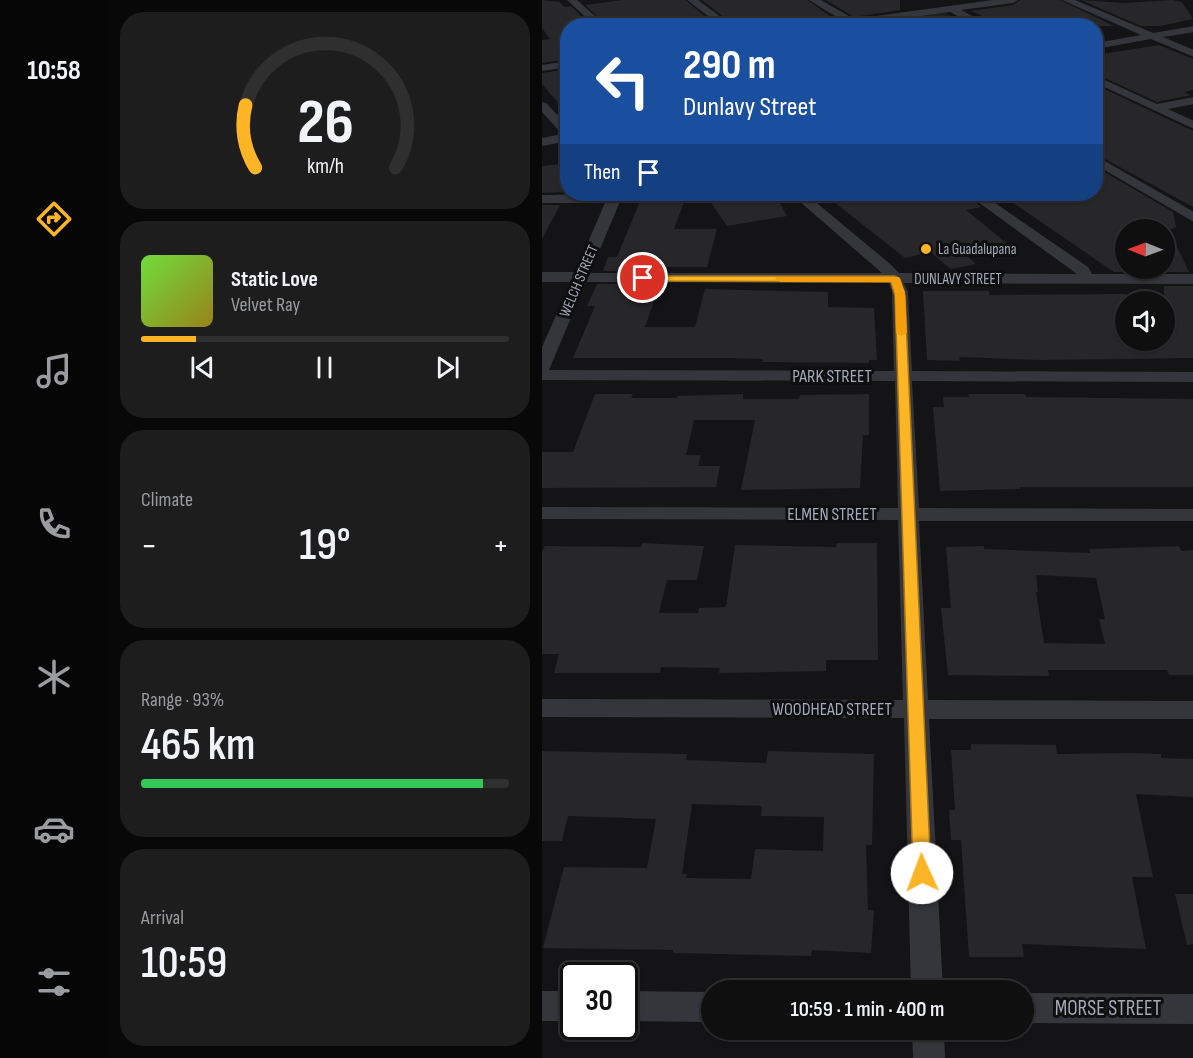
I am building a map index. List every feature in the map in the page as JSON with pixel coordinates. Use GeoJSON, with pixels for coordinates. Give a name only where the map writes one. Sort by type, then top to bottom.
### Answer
{"type":"FeatureCollection","features":[{"type":"Feature","properties":{"kind":"street"},"geometry":{"type":"LineString","coordinates":[[572,0],[592,18]]}},
{"type":"Feature","properties":{"kind":"street"},"geometry":{"type":"LineString","coordinates":[[692,0],[717,18]]}},
{"type":"Feature","properties":{"kind":"street"},"geometry":{"type":"LineString","coordinates":[[814,0],[845,18]]}},
{"type":"Feature","properties":{"kind":"street"},"geometry":{"type":"LineString","coordinates":[[934,0],[971,18]]}},
{"type":"Feature","properties":{"kind":"street"},"geometry":{"type":"LineString","coordinates":[[881,18],[1013,0]]}},
{"type":"Feature","properties":{"kind":"street"},"geometry":{"type":"LineString","coordinates":[[1067,0],[1193,54]]}},
{"type":"Feature","properties":{"kind":"street"},"geometry":{"type":"LineString","coordinates":[[1103,45],[1193,29]]}},
{"type":"Feature","properties":{"kind":"street"},"geometry":{"type":"LineString","coordinates":[[542,68],[560,65]]}},
{"type":"Feature","properties":{"kind":"street"},"geometry":{"type":"LineString","coordinates":[[1103,82],[1193,126]]}},
{"type":"Feature","properties":{"kind":"street"},"geometry":{"type":"LineString","coordinates":[[1155,108],[1193,100]]}},
{"type":"Feature","properties":{"kind":"street"},"geometry":{"type":"LineString","coordinates":[[542,105],[560,126]]}},
{"type":"Feature","properties":{"kind":"street"},"geometry":{"type":"LineString","coordinates":[[542,142],[560,138]]}},
{"type":"Feature","properties":{"kind":"street"},"geometry":{"type":"LineString","coordinates":[[1103,164],[1193,218]]}},
{"type":"Feature","properties":{"kind":"street"},"geometry":{"type":"LineString","coordinates":[[542,199],[560,198]]}},
{"type":"Feature","properties":{"kind":"street","name":"WELCH STREET"},"geometry":{"type":"LineString","coordinates":[[542,367],[612,201]]}},
{"type":"Feature","properties":{"kind":"street"},"geometry":{"type":"LineString","coordinates":[[806,201],[884,266],[895,279],[900,296],[927,980]]}},
{"type":"Feature","properties":{"kind":"street"},"geometry":{"type":"LineString","coordinates":[[984,201],[1083,270],[1086,279]]}},
{"type":"Feature","properties":{"kind":"street","name":"DUNLAVY STREET"},"geometry":{"type":"LineString","coordinates":[[542,277],[1193,279]]}},
{"type":"Feature","properties":{"kind":"street","name":"PARK STREET"},"geometry":{"type":"LineString","coordinates":[[542,375],[1193,377]]}},
{"type":"Feature","properties":{"kind":"street","name":"ELMEN STREET"},"geometry":{"type":"LineString","coordinates":[[542,513],[1193,514]]}},
{"type":"Feature","properties":{"kind":"street","name":"WOODHEAD STREET"},"geometry":{"type":"LineString","coordinates":[[542,708],[1193,710]]}},
{"type":"Feature","properties":{"kind":"street"},"geometry":{"type":"LineString","coordinates":[[542,1006],[560,1006]]}},
{"type":"Feature","properties":{"kind":"street"},"geometry":{"type":"LineString","coordinates":[[638,1006],[701,1007]]}},
{"type":"Feature","properties":{"kind":"street","name":"MORSE STREET"},"geometry":{"type":"LineString","coordinates":[[1034,1008],[1193,1009]]}},
{"type":"Feature","properties":{"kind":"street"},"geometry":{"type":"LineString","coordinates":[[928,1040],[929,1058]]}},
{"type":"Feature","properties":{"kind":"shaded area"},"geometry":{"type":"Polygon","coordinates":[[[945,13],[956,18],[912,18],[945,13]]]}},
{"type":"Feature","properties":{"kind":"building"},"geometry":{"type":"Polygon","coordinates":[[[542,0],[559,2],[565,7],[571,6],[583,18],[560,18],[560,60],[542,63],[542,40],[550,39],[542,28],[542,0]]]}},
{"type":"Feature","properties":{"kind":"building"},"geometry":{"type":"Polygon","coordinates":[[[623,0],[685,0],[707,18],[599,18],[585,5],[623,0]]]}},
{"type":"Feature","properties":{"kind":"building"},"geometry":{"type":"Polygon","coordinates":[[[702,0],[807,0],[833,18],[725,18],[702,0]]]}},
{"type":"Feature","properties":{"kind":"building"},"geometry":{"type":"Polygon","coordinates":[[[826,0],[900,0],[900,10],[854,17],[826,0]]]}},
{"type":"Feature","properties":{"kind":"building"},"geometry":{"type":"Polygon","coordinates":[[[1020,0],[1060,0],[1097,18],[987,18],[971,11],[1013,5],[1020,0]]]}},
{"type":"Feature","properties":{"kind":"building"},"geometry":{"type":"Polygon","coordinates":[[[1081,0],[1125,3],[1172,0],[1182,2],[1193,19],[1160,26],[1141,26],[1081,0]]]}},
{"type":"Feature","properties":{"kind":"building"},"geometry":{"type":"Polygon","coordinates":[[[1103,21],[1114,26],[1103,26],[1103,21]]]}},
{"type":"Feature","properties":{"kind":"building"},"geometry":{"type":"Polygon","coordinates":[[[1159,45],[1193,59],[1193,90],[1184,92],[1191,95],[1157,102],[1103,77],[1103,54],[1159,45]]]}},
{"type":"Feature","properties":{"kind":"building"},"geometry":{"type":"Polygon","coordinates":[[[560,70],[560,105],[542,84],[542,73],[560,70]]]}},
{"type":"Feature","properties":{"kind":"building"},"geometry":{"type":"Polygon","coordinates":[[[1103,88],[1193,131],[1193,207],[1103,158],[1103,88]]]}},
{"type":"Feature","properties":{"kind":"building"},"geometry":{"type":"Polygon","coordinates":[[[560,164],[560,192],[542,193],[542,166],[560,164]]]}},
{"type":"Feature","properties":{"kind":"building"},"geometry":{"type":"Polygon","coordinates":[[[1103,171],[1173,212],[1174,219],[1115,219],[1115,272],[1010,201],[1103,201],[1103,171]]]}},
{"type":"Feature","properties":{"kind":"building"},"geometry":{"type":"Polygon","coordinates":[[[640,201],[684,201],[674,229],[717,229],[707,267],[665,267],[664,271],[603,271],[608,257],[617,257],[640,201]]]}},
{"type":"Feature","properties":{"kind":"building"},"geometry":{"type":"Polygon","coordinates":[[[710,201],[779,201],[787,216],[727,226],[710,201]]]}},
{"type":"Feature","properties":{"kind":"building"},"geometry":{"type":"Polygon","coordinates":[[[833,201],[974,201],[981,207],[966,210],[1010,246],[968,257],[976,264],[951,269],[930,252],[905,258],[833,201]]]}},
{"type":"Feature","properties":{"kind":"building"},"geometry":{"type":"Polygon","coordinates":[[[542,205],[560,205],[542,239],[542,205]]]}},
{"type":"Feature","properties":{"kind":"building"},"geometry":{"type":"Polygon","coordinates":[[[1175,243],[1189,272],[1175,272],[1175,243]]]}},
{"type":"Feature","properties":{"kind":"building"},"geometry":{"type":"Polygon","coordinates":[[[597,284],[660,284],[645,327],[695,327],[705,289],[828,292],[828,307],[874,308],[877,360],[869,360],[869,363],[762,362],[763,359],[724,358],[573,358],[595,306],[587,306],[597,284]]]}},
{"type":"Feature","properties":{"kind":"building"},"geometry":{"type":"Polygon","coordinates":[[[1164,286],[1193,286],[1193,358],[1039,360],[959,357],[960,361],[927,360],[923,291],[989,291],[989,295],[1115,294],[1115,351],[1175,351],[1175,291],[1164,291],[1164,286]]]}},
{"type":"Feature","properties":{"kind":"building"},"geometry":{"type":"Polygon","coordinates":[[[595,394],[633,394],[631,398],[677,398],[677,396],[743,394],[743,399],[799,399],[800,395],[869,394],[869,435],[863,435],[860,488],[741,490],[755,420],[694,420],[686,455],[701,455],[698,466],[720,466],[716,487],[542,488],[542,452],[573,452],[595,394]]]}},
{"type":"Feature","properties":{"kind":"building"},"geometry":{"type":"Polygon","coordinates":[[[968,394],[1193,399],[1193,487],[1020,487],[1020,489],[940,491],[933,407],[944,407],[943,397],[969,397],[968,394]]]}},
{"type":"Feature","properties":{"kind":"building"},"geometry":{"type":"Polygon","coordinates":[[[642,543],[704,546],[697,580],[667,580],[659,613],[698,613],[699,608],[726,607],[735,545],[836,547],[837,543],[877,543],[878,660],[826,660],[826,671],[719,673],[720,668],[661,667],[660,673],[554,673],[559,654],[542,654],[542,552],[545,546],[641,547],[642,543]]]}},
{"type":"Feature","properties":{"kind":"building"},"geometry":{"type":"Polygon","coordinates":[[[984,546],[984,549],[1090,553],[1089,549],[1179,546],[1181,551],[1193,550],[1193,675],[1169,675],[1167,670],[1048,670],[1049,676],[948,675],[941,608],[951,608],[946,547],[984,546]],[[1036,575],[1038,592],[1036,592],[1044,643],[1105,644],[1099,619],[1105,619],[1096,578],[1036,575]]]}},
{"type":"Feature","properties":{"kind":"building"},"geometry":{"type":"Polygon","coordinates":[[[971,744],[1056,745],[1057,754],[1161,754],[1161,758],[1193,759],[1193,797],[1136,794],[1153,877],[1132,877],[1146,949],[1022,944],[1024,957],[969,957],[961,840],[951,840],[949,810],[955,810],[951,750],[971,750],[971,744]]]}},
{"type":"Feature","properties":{"kind":"building"},"geometry":{"type":"Polygon","coordinates":[[[542,751],[687,754],[686,760],[766,763],[768,751],[874,754],[872,845],[866,845],[868,910],[874,910],[871,953],[812,950],[811,956],[673,953],[673,950],[543,948],[564,867],[647,868],[656,819],[568,816],[562,841],[542,841],[542,751]],[[692,804],[682,874],[687,874],[686,878],[751,879],[755,849],[823,851],[824,817],[761,816],[762,806],[692,804]]]}},
{"type":"Feature","properties":{"kind":"building"},"geometry":{"type":"Polygon","coordinates":[[[1175,894],[1193,894],[1193,944],[1187,945],[1175,894]]]}},
{"type":"Feature","properties":{"kind":"slow traffic"},"geometry":{"type":"LineString","coordinates":[[780,279],[895,279],[900,292],[901,333]]}},
{"type":"Feature","properties":{"kind":"place","name":"La Guadalupana"},"geometry":{"type":"Point","coordinates":[926,249]}},
{"type":"Feature","properties":{"kind":"route"},"geometry":{"type":"LineString","coordinates":[[643,278],[895,279],[900,292],[922,873]]}}]}
